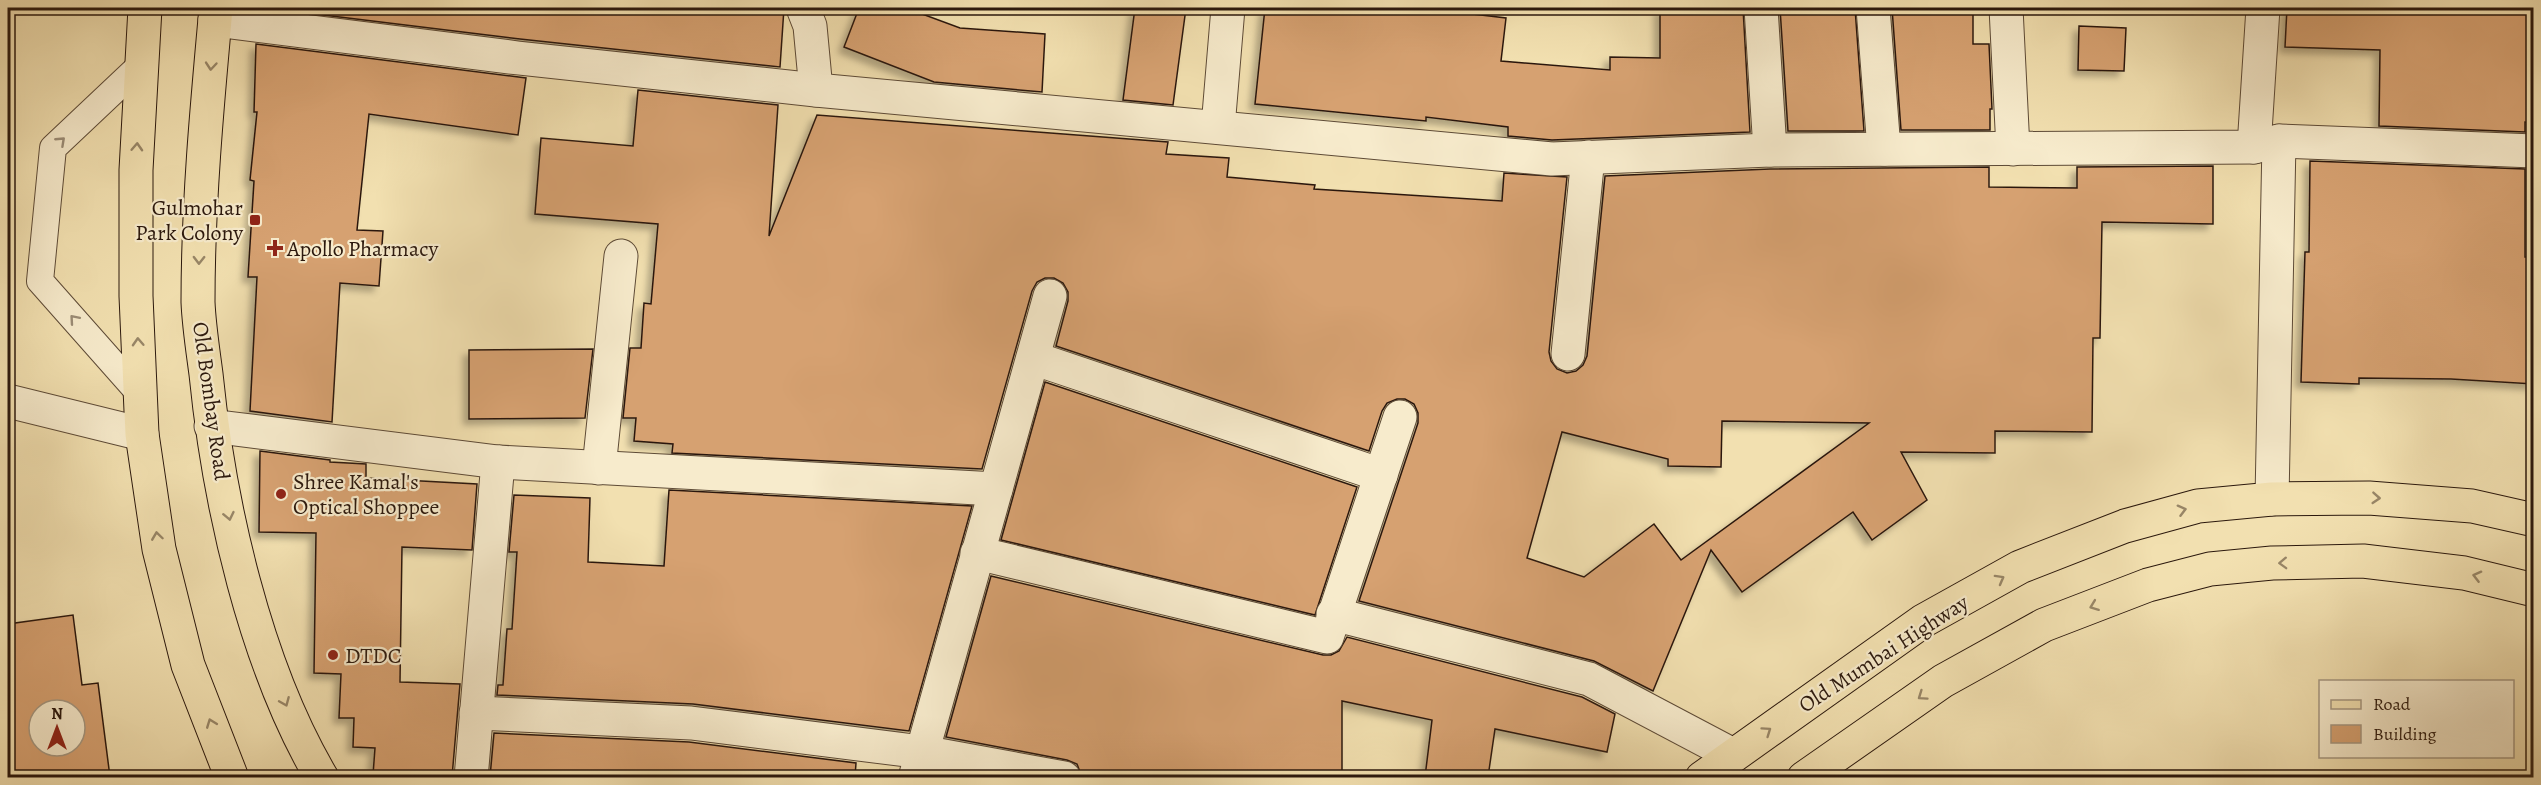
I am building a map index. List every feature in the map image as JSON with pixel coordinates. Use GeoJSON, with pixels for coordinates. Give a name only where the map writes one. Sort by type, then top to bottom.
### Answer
{"type":"FeatureCollection","features":[{"type":"Feature","properties":{"kind":"main road"},"geometry":{"type":"LineString","coordinates":[[145,8],[136,170],[136,296],[142,434],[159,549],[188,665],[232,777]]}},
{"type":"Feature","properties":{"kind":"main road","name":"Old Bombay Road"},"geometry":{"type":"LineString","coordinates":[[215,14],[200,191],[198,305],[211,426],[234,540],[264,650],[305,749],[322,777]]}},
{"type":"Feature","properties":{"kind":"main road","name":"Old Mumbai Highway"},"geometry":{"type":"LineString","coordinates":[[1702,777],[1923,621],[2020,567],[2125,526],[2198,506],[2272,499],[2380,498],[2472,506],[2534,520]]}},
{"type":"Feature","properties":{"kind":"main road"},"geometry":{"type":"LineString","coordinates":[[1804,777],[1943,681],[2044,625],[2148,585],[2210,569],[2272,563],[2363,561],[2464,573],[2534,590]]}},
{"type":"Feature","properties":{"kind":"street"},"geometry":{"type":"LineString","coordinates":[[803,8],[810,26],[816,90]]}},
{"type":"Feature","properties":{"kind":"street"},"geometry":{"type":"LineString","coordinates":[[1218,127],[1228,8]]}},
{"type":"Feature","properties":{"kind":"street"},"geometry":{"type":"LineString","coordinates":[[1761,8],[1770,150]]}},
{"type":"Feature","properties":{"kind":"street"},"geometry":{"type":"LineString","coordinates":[[1872,8],[1884,149]]}},
{"type":"Feature","properties":{"kind":"street"},"geometry":{"type":"LineString","coordinates":[[2006,8],[2013,149]]}},
{"type":"Feature","properties":{"kind":"street"},"geometry":{"type":"LineString","coordinates":[[2263,8],[2272,499]]}},
{"type":"Feature","properties":{"kind":"street"},"geometry":{"type":"LineString","coordinates":[[215,14],[518,58],[816,90],[1552,159],[1770,150],[2013,149],[2266,144],[2534,151]]}},
{"type":"Feature","properties":{"kind":"street"},"geometry":{"type":"LineString","coordinates":[[1568,354],[1588,157]]}},
{"type":"Feature","properties":{"kind":"street"},"geometry":{"type":"LineString","coordinates":[[599,468],[621,256]]}},
{"type":"Feature","properties":{"kind":"street"},"geometry":{"type":"LineString","coordinates":[[918,764],[1050,296]]}},
{"type":"Feature","properties":{"kind":"street"},"geometry":{"type":"LineString","coordinates":[[1033,358],[1381,475]]}},
{"type":"Feature","properties":{"kind":"street"},"geometry":{"type":"LineString","coordinates":[[8,401],[142,434]]}},
{"type":"Feature","properties":{"kind":"street"},"geometry":{"type":"LineString","coordinates":[[977,553],[1327,638],[1333,614],[1400,417]]}},
{"type":"Feature","properties":{"kind":"street"},"geometry":{"type":"LineString","coordinates":[[211,426],[498,462],[996,489]]}},
{"type":"Feature","properties":{"kind":"street"},"geometry":{"type":"LineString","coordinates":[[471,777],[498,462]]}},
{"type":"Feature","properties":{"kind":"street"},"geometry":{"type":"LineString","coordinates":[[1333,614],[1589,679],[1733,755]]}},
{"type":"Feature","properties":{"kind":"street"},"geometry":{"type":"LineString","coordinates":[[476,713],[691,723],[918,764],[1064,777]]}},
{"type":"Feature","properties":{"kind":"lane"},"geometry":{"type":"LineString","coordinates":[[140,394],[40,281],[52,148],[142,64]]}},
{"type":"Feature","properties":{"kind":"building"},"geometry":{"type":"Polygon","coordinates":[[[266,8],[784,8],[780,67],[520,39],[266,8]]]}},
{"type":"Feature","properties":{"kind":"building"},"geometry":{"type":"Polygon","coordinates":[[[859,8],[906,8],[960,28],[1045,34],[1042,92],[934,82],[844,47],[859,8]]]}},
{"type":"Feature","properties":{"kind":"building"},"geometry":{"type":"Polygon","coordinates":[[[1135,8],[1186,8],[1173,105],[1123,100],[1135,8]]]}},
{"type":"Feature","properties":{"kind":"building"},"geometry":{"type":"Polygon","coordinates":[[[1265,8],[1422,8],[1506,18],[1501,61],[1610,70],[1610,57],[1660,58],[1660,8],[1743,8],[1750,132],[1552,140],[1508,136],[1508,127],[1426,117],[1426,121],[1255,104],[1265,8]]]}},
{"type":"Feature","properties":{"kind":"building"},"geometry":{"type":"Polygon","coordinates":[[[1780,8],[1855,8],[1864,131],[1788,131],[1780,8]]]}},
{"type":"Feature","properties":{"kind":"building"},"geometry":{"type":"Polygon","coordinates":[[[1892,8],[1973,8],[1973,44],[1989,44],[1992,109],[1990,109],[1990,130],[1901,130],[1892,8]]]}},
{"type":"Feature","properties":{"kind":"building"},"geometry":{"type":"Polygon","coordinates":[[[2287,8],[2534,8],[2534,123],[2525,122],[2525,132],[2379,126],[2380,50],[2285,47],[2287,8]]]}},
{"type":"Feature","properties":{"kind":"building"},"geometry":{"type":"Polygon","coordinates":[[[2079,26],[2126,28],[2124,71],[2078,70],[2079,26]]]}},
{"type":"Feature","properties":{"kind":"building"},"geometry":{"type":"Polygon","coordinates":[[[256,44],[526,78],[518,135],[369,114],[357,230],[383,231],[379,286],[340,283],[332,422],[250,411],[257,277],[248,277],[254,181],[250,180],[257,112],[254,112],[256,44]]]}},
{"type":"Feature","properties":{"kind":"building"},"geometry":{"type":"Polygon","coordinates":[[[638,90],[778,105],[769,236],[817,115],[1168,142],[1166,154],[1229,158],[1227,177],[1315,185],[1314,189],[1502,201],[1504,173],[1567,177],[1549,352],[1551,361],[1557,369],[1567,373],[1576,371],[1583,365],[1587,356],[1605,176],[1770,169],[1989,167],[1989,187],[2077,188],[2077,167],[2213,166],[2213,224],[2102,222],[2100,338],[2093,338],[2092,432],[1995,431],[1995,453],[1901,452],[1927,500],[1872,540],[1853,512],[1742,592],[1711,550],[1653,691],[1594,661],[1359,601],[1418,423],[1418,413],[1414,404],[1405,399],[1387,403],[1382,411],[1369,451],[1056,346],[1068,301],[1068,292],[1063,283],[1054,278],[1045,278],[1037,282],[1032,291],[982,469],[672,453],[673,444],[634,441],[636,418],[623,418],[630,348],[641,348],[644,303],[651,304],[658,224],[535,214],[541,138],[633,146],[638,90]],[[1722,421],[1721,467],[1668,466],[1668,459],[1562,432],[1527,558],[1584,577],[1654,524],[1681,560],[1869,423],[1722,421]]]}},
{"type":"Feature","properties":{"kind":"building"},"geometry":{"type":"Polygon","coordinates":[[[2310,161],[2525,169],[2525,257],[2534,257],[2534,384],[2451,379],[2359,378],[2359,384],[2301,382],[2305,252],[2309,252],[2310,161]]]}},
{"type":"Feature","properties":{"kind":"building"},"geometry":{"type":"Polygon","coordinates":[[[593,349],[585,418],[469,419],[469,350],[593,349]]]}},
{"type":"Feature","properties":{"kind":"building"},"geometry":{"type":"Polygon","coordinates":[[[1045,382],[1357,487],[1315,615],[1001,540],[1045,382]]]}},
{"type":"Feature","properties":{"kind":"building"},"geometry":{"type":"Polygon","coordinates":[[[260,451],[330,460],[330,462],[366,464],[366,478],[477,484],[472,550],[402,547],[400,682],[460,684],[452,777],[373,775],[375,748],[353,747],[354,718],[339,718],[341,674],[314,673],[316,533],[259,532],[260,451]]]}},
{"type":"Feature","properties":{"kind":"building"},"geometry":{"type":"Polygon","coordinates":[[[669,490],[972,506],[909,731],[693,704],[497,695],[498,685],[503,685],[507,629],[512,629],[517,552],[509,552],[514,495],[590,498],[588,562],[664,566],[669,490]]]}},
{"type":"Feature","properties":{"kind":"building"},"geometry":{"type":"Polygon","coordinates":[[[991,576],[1323,655],[1331,655],[1339,651],[1347,637],[1582,697],[1615,714],[1607,752],[1495,729],[1488,777],[1425,777],[1432,720],[1342,701],[1342,777],[1082,777],[1077,764],[1067,760],[946,737],[991,576]]]}},
{"type":"Feature","properties":{"kind":"building"},"geometry":{"type":"Polygon","coordinates":[[[73,615],[82,685],[98,683],[110,777],[8,777],[8,624],[73,615]]]}},
{"type":"Feature","properties":{"kind":"building"},"geometry":{"type":"Polygon","coordinates":[[[494,733],[689,742],[856,763],[855,777],[490,777],[494,733]]]}},
{"type":"Feature","properties":{"kind":"place","name":"Gulmohar Park Colony"},"geometry":{"type":"Point","coordinates":[255,220]}},
{"type":"Feature","properties":{"kind":"place","name":"Apollo Pharmacy"},"geometry":{"type":"Point","coordinates":[275,248]}},
{"type":"Feature","properties":{"kind":"place","name":"Shree Kamal's Optical Shoppee"},"geometry":{"type":"Point","coordinates":[281,494]}},
{"type":"Feature","properties":{"kind":"place","name":"DTDC"},"geometry":{"type":"Point","coordinates":[333,655]}}]}
